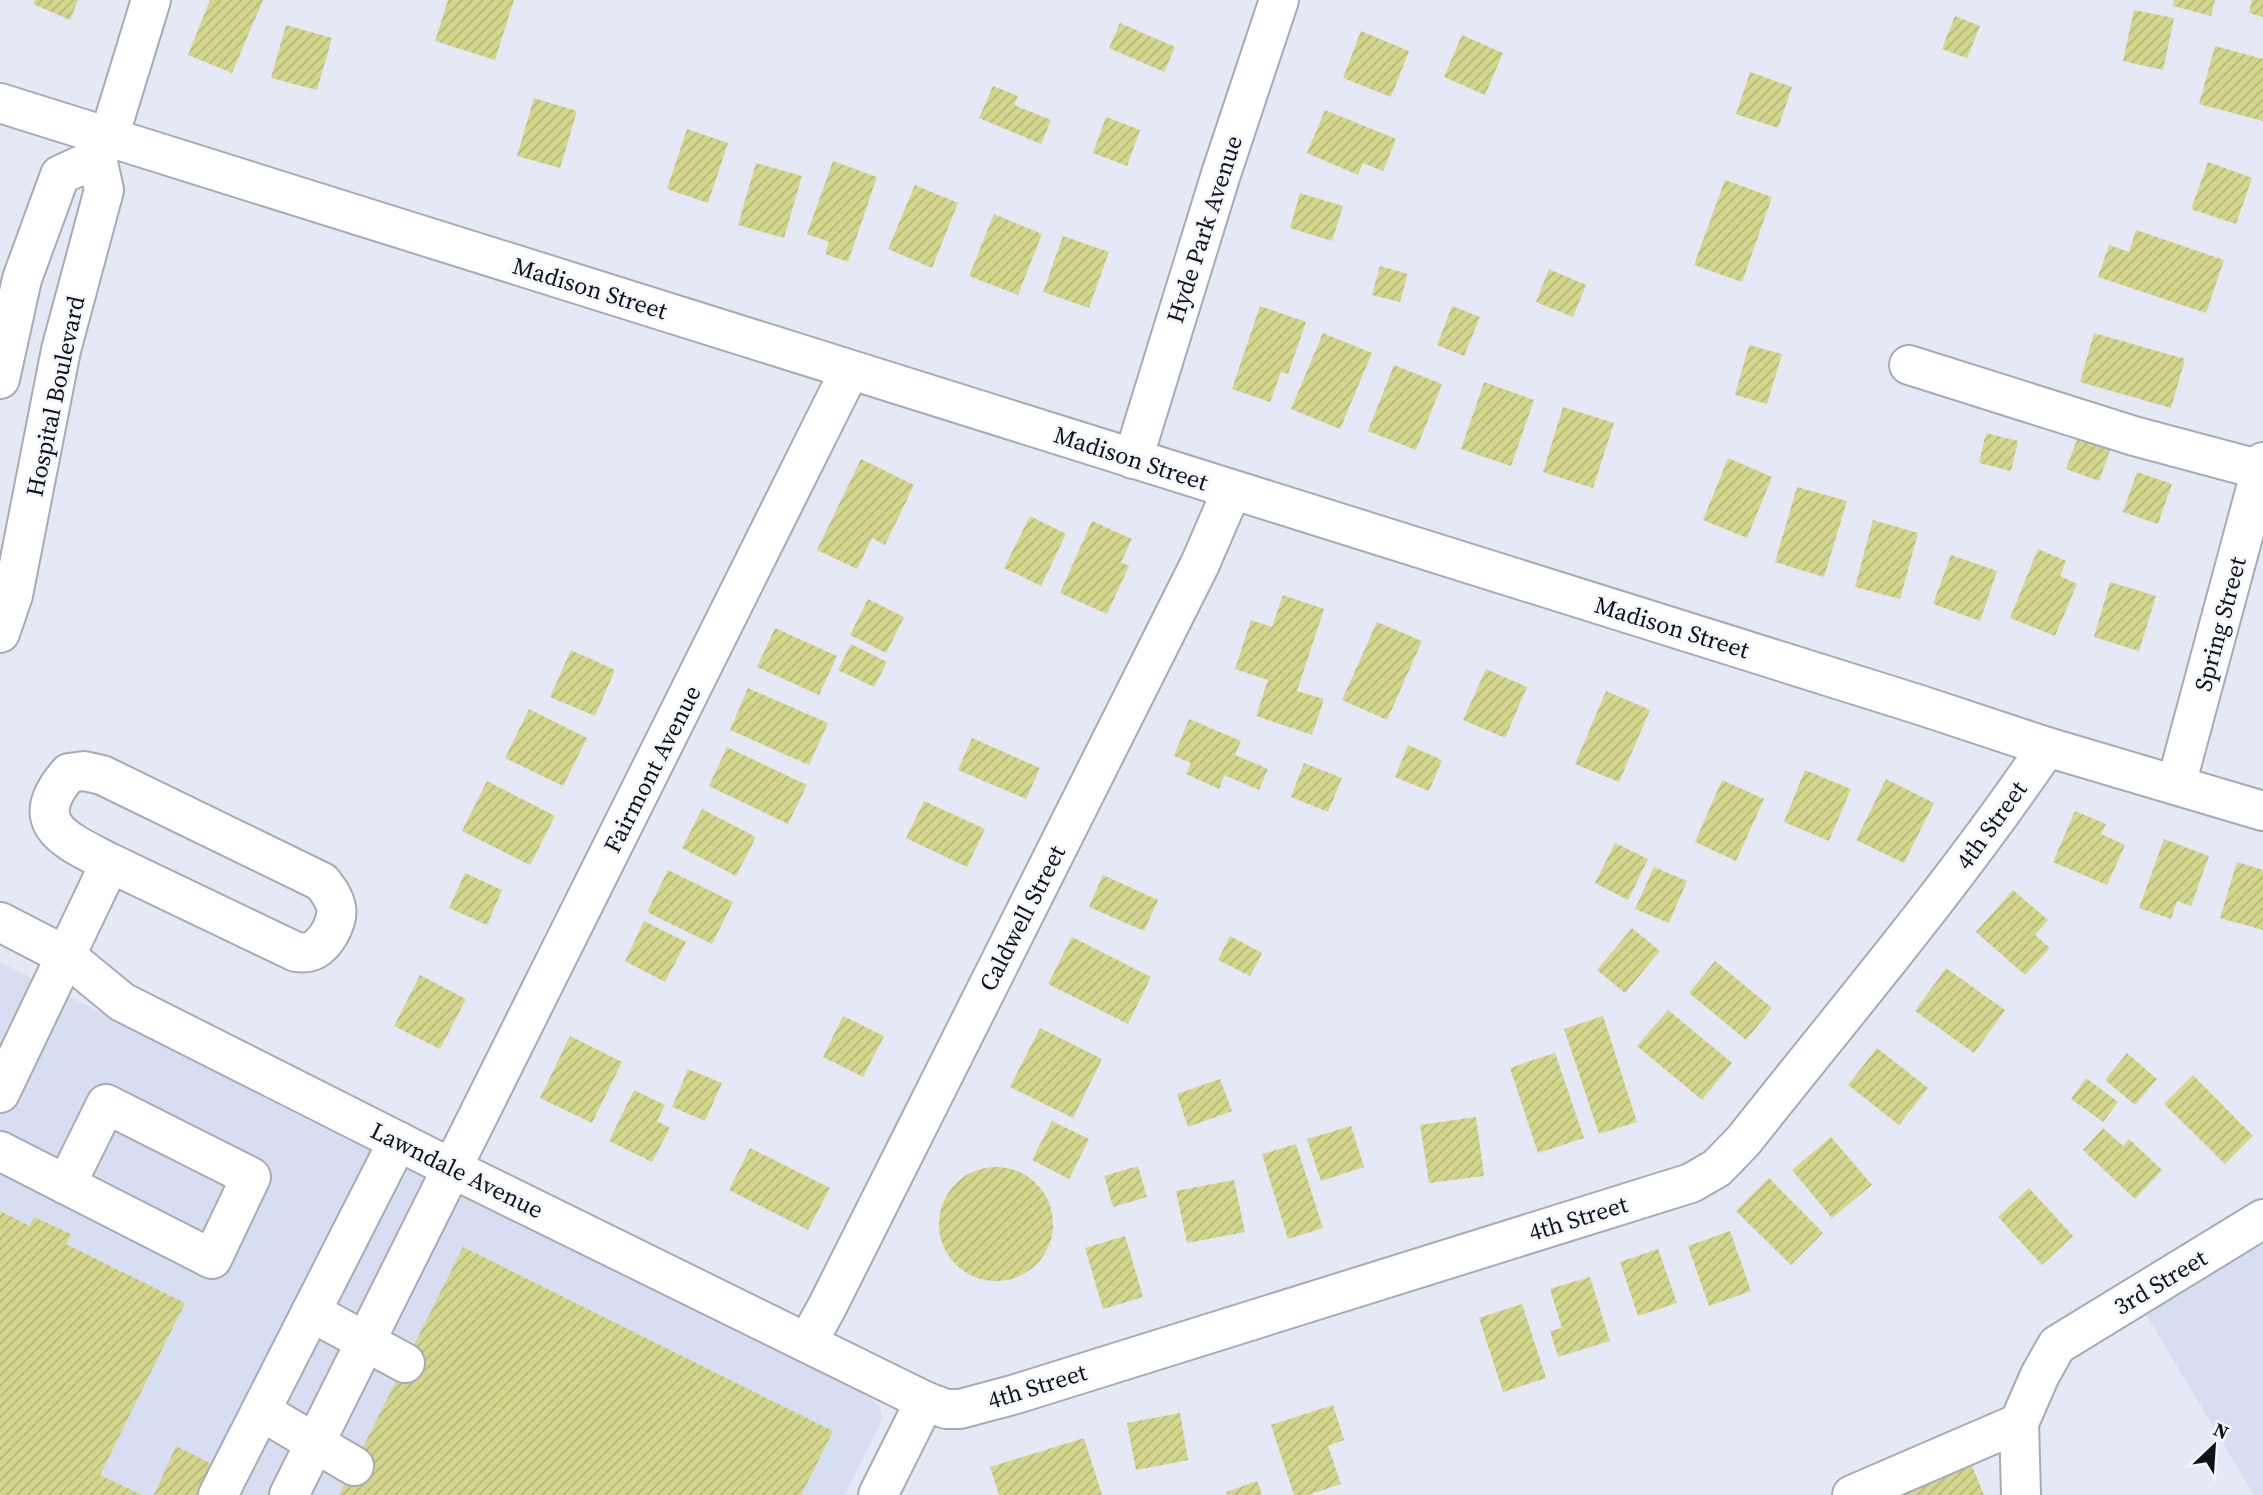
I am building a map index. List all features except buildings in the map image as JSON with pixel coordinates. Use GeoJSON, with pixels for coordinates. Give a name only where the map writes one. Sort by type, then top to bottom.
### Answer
{"type":"FeatureCollection","features":[{"type":"Feature","properties":{"kind":"street"},"geometry":{"type":"LineString","coordinates":[[0,379],[22,279],[60,175],[103,147],[151,0]]}},
{"type":"Feature","properties":{"kind":"street","name":"Hyde Park Avenue"},"geometry":{"type":"LineString","coordinates":[[1133,459],[1217,187],[1279,0]]}},
{"type":"Feature","properties":{"kind":"street","name":"Madison Street"},"geometry":{"type":"LineString","coordinates":[[0,103],[103,147],[850,370],[1920,705],[2046,747],[2263,811]]}},
{"type":"Feature","properties":{"kind":"street","name":"Hospital Boulevard"},"geometry":{"type":"LineString","coordinates":[[0,634],[13,596],[61,350],[104,190],[103,147]]}},
{"type":"Feature","properties":{"kind":"street"},"geometry":{"type":"LineString","coordinates":[[1909,365],[2134,436],[2262,466]]}},
{"type":"Feature","properties":{"kind":"street","name":"Fairmont Avenue"},"geometry":{"type":"LineString","coordinates":[[289,1495],[850,370]]}},
{"type":"Feature","properties":{"kind":"street","name":"Spring Street"},"geometry":{"type":"LineString","coordinates":[[2176,785],[2262,466]]}},
{"type":"Feature","properties":{"kind":"street","name":"Caldwell Street"},"geometry":{"type":"LineString","coordinates":[[807,1343],[828,1307],[1194,577],[1232,490]]}},
{"type":"Feature","properties":{"kind":"street","name":"4th Street"},"geometry":{"type":"LineString","coordinates":[[925,1401],[946,1409],[960,1409],[1016,1394],[1691,1184],[1717,1168],[1744,1140],[1958,870],[2016,793],[2046,747]]}},
{"type":"Feature","properties":{"kind":"street"},"geometry":{"type":"LineString","coordinates":[[84,771],[102,775],[322,882],[337,909],[335,922],[319,946],[309,952],[296,952],[110,863],[73,844],[57,832],[53,824],[50,816],[51,801],[58,785],[69,773],[84,771]]}},
{"type":"Feature","properties":{"kind":"street"},"geometry":{"type":"LineString","coordinates":[[0,1093],[110,863]]}},
{"type":"Feature","properties":{"kind":"street","name":"Lawndale Avenue"},"geometry":{"type":"LineString","coordinates":[[0,922],[66,956],[122,1002],[451,1168],[925,1401]]}},
{"type":"Feature","properties":{"kind":"street"},"geometry":{"type":"LineString","coordinates":[[0,1151],[66,1185],[212,1259],[251,1177],[106,1104],[66,1185]]}},
{"type":"Feature","properties":{"kind":"street"},"geometry":{"type":"LineString","coordinates":[[218,1495],[398,1141]]}},
{"type":"Feature","properties":{"kind":"street","name":"3rd Street"},"geometry":{"type":"LineString","coordinates":[[2019,1423],[2040,1375],[2057,1345],[2263,1219]]}},
{"type":"Feature","properties":{"kind":"street"},"geometry":{"type":"LineString","coordinates":[[311,1312],[405,1363]]}},
{"type":"Feature","properties":{"kind":"street"},"geometry":{"type":"LineString","coordinates":[[878,1495],[925,1401]]}},
{"type":"Feature","properties":{"kind":"street"},"geometry":{"type":"LineString","coordinates":[[261,1411],[354,1466]]}},
{"type":"Feature","properties":{"kind":"street"},"geometry":{"type":"LineString","coordinates":[[1852,1495],[2019,1423],[2021,1495]]}},
{"type":"Feature","properties":{"kind":"shaded area"},"geometry":{"type":"Polygon","coordinates":[[[0,962],[868,1396],[880,1407],[882,1417],[845,1495],[0,1495],[0,962]]]}},
{"type":"Feature","properties":{"kind":"shaded area"},"geometry":{"type":"Polygon","coordinates":[[[2263,1235],[2263,1495],[2254,1495],[2143,1309],[2263,1235]]]}}]}
